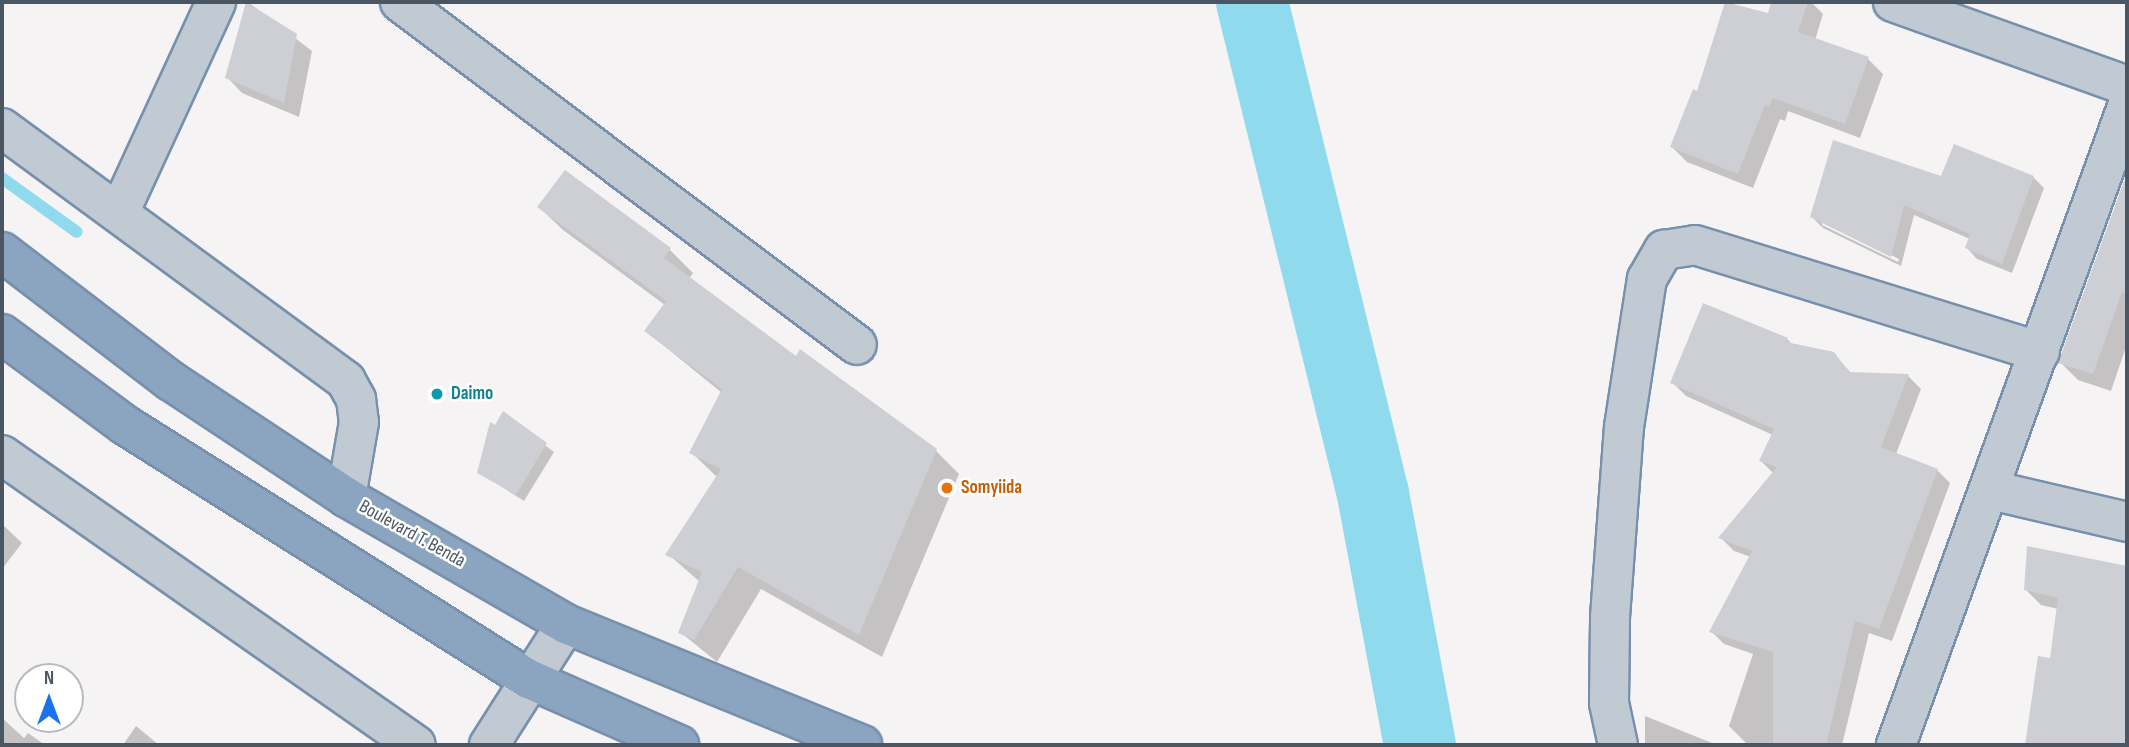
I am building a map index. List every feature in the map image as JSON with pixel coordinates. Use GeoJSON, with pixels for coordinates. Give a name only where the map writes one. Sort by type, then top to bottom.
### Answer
{"type":"FeatureCollection","features":[{"type":"Feature","properties":{"kind":"highway","name":"Boulevard T. Benda"},"geometry":{"type":"LineString","coordinates":[[2,252],[172,381],[346,497],[566,624],[862,745]]}},
{"type":"Feature","properties":{"kind":"highway"},"geometry":{"type":"LineString","coordinates":[[2,334],[125,425],[529,679],[679,745]]}},
{"type":"Feature","properties":{"kind":"street"},"geometry":{"type":"LineString","coordinates":[[120,211],[216,2]]}},
{"type":"Feature","properties":{"kind":"street"},"geometry":{"type":"LineString","coordinates":[[400,2],[857,345]]}},
{"type":"Feature","properties":{"kind":"street"},"geometry":{"type":"LineString","coordinates":[[1893,2],[2127,86]]}},
{"type":"Feature","properties":{"kind":"street"},"geometry":{"type":"LineString","coordinates":[[1896,745],[1991,490],[2127,107]]}},
{"type":"Feature","properties":{"kind":"street"},"geometry":{"type":"LineString","coordinates":[[2,128],[120,211],[346,381],[356,399],[359,422],[346,497]]}},
{"type":"Feature","properties":{"kind":"street"},"geometry":{"type":"LineString","coordinates":[[1618,745],[1609,703],[1610,617],[1624,427],[1647,279],[1664,250],[1695,245],[2040,352]]}},
{"type":"Feature","properties":{"kind":"street"},"geometry":{"type":"LineString","coordinates":[[2,455],[416,745]]}},
{"type":"Feature","properties":{"kind":"street"},"geometry":{"type":"LineString","coordinates":[[1991,490],[2127,522]]}},
{"type":"Feature","properties":{"kind":"street"},"geometry":{"type":"LineString","coordinates":[[489,745],[566,624]]}},
{"type":"Feature","properties":{"kind":"building"},"geometry":{"type":"Polygon","coordinates":[[[246,2],[297,34],[284,103],[225,78],[246,2]]]}},
{"type":"Feature","properties":{"kind":"building"},"geometry":{"type":"Polygon","coordinates":[[[1725,2],[1768,13],[1771,2],[1808,2],[1798,32],[1869,57],[1845,124],[1773,98],[1769,107],[1765,105],[1738,174],[1670,147],[1693,89],[1697,91],[1725,2]]]}},
{"type":"Feature","properties":{"kind":"building"},"geometry":{"type":"Polygon","coordinates":[[[1833,140],[1941,176],[1954,144],[2034,176],[2002,264],[1965,248],[1970,234],[1904,205],[1891,257],[1810,217],[1833,140]]]}},
{"type":"Feature","properties":{"kind":"building"},"geometry":{"type":"Polygon","coordinates":[[[565,170],[671,248],[664,258],[796,356],[800,349],[937,449],[859,635],[738,567],[694,640],[678,633],[702,572],[665,555],[721,469],[689,453],[722,389],[644,331],[666,301],[537,207],[565,170]]]}},
{"type":"Feature","properties":{"kind":"building"},"geometry":{"type":"Polygon","coordinates":[[[2124,181],[2127,181],[2127,294],[2122,292],[2093,374],[2058,363],[2124,181]]]}},
{"type":"Feature","properties":{"kind":"building"},"geometry":{"type":"Polygon","coordinates":[[[1703,303],[1788,338],[1786,342],[1834,352],[1849,372],[1909,374],[1881,447],[1938,469],[1879,629],[1855,621],[1826,745],[1773,745],[1773,652],[1709,632],[1752,551],[1718,538],[1777,467],[1759,461],[1774,429],[1670,383],[1703,303]]]}},
{"type":"Feature","properties":{"kind":"building"},"geometry":{"type":"Polygon","coordinates":[[[503,411],[547,443],[516,495],[477,473],[490,422],[495,425],[503,411]]]}},
{"type":"Feature","properties":{"kind":"building"},"geometry":{"type":"Polygon","coordinates":[[[2027,546],[2127,566],[2127,745],[2025,745],[2038,656],[2050,658],[2058,598],[2024,590],[2027,546]]]}},
{"type":"Feature","properties":{"kind":"waterway"},"geometry":{"type":"LineString","coordinates":[[1252,2],[1373,494],[1420,745]]}},
{"type":"Feature","properties":{"kind":"waterway"},"geometry":{"type":"LineString","coordinates":[[2,178],[77,232]]}},
{"type":"Feature","properties":{"kind":"place","name":"Daimo"},"geometry":{"type":"Point","coordinates":[437,394]}},
{"type":"Feature","properties":{"kind":"place","name":"Somyiida"},"geometry":{"type":"Point","coordinates":[947,488]}}]}
